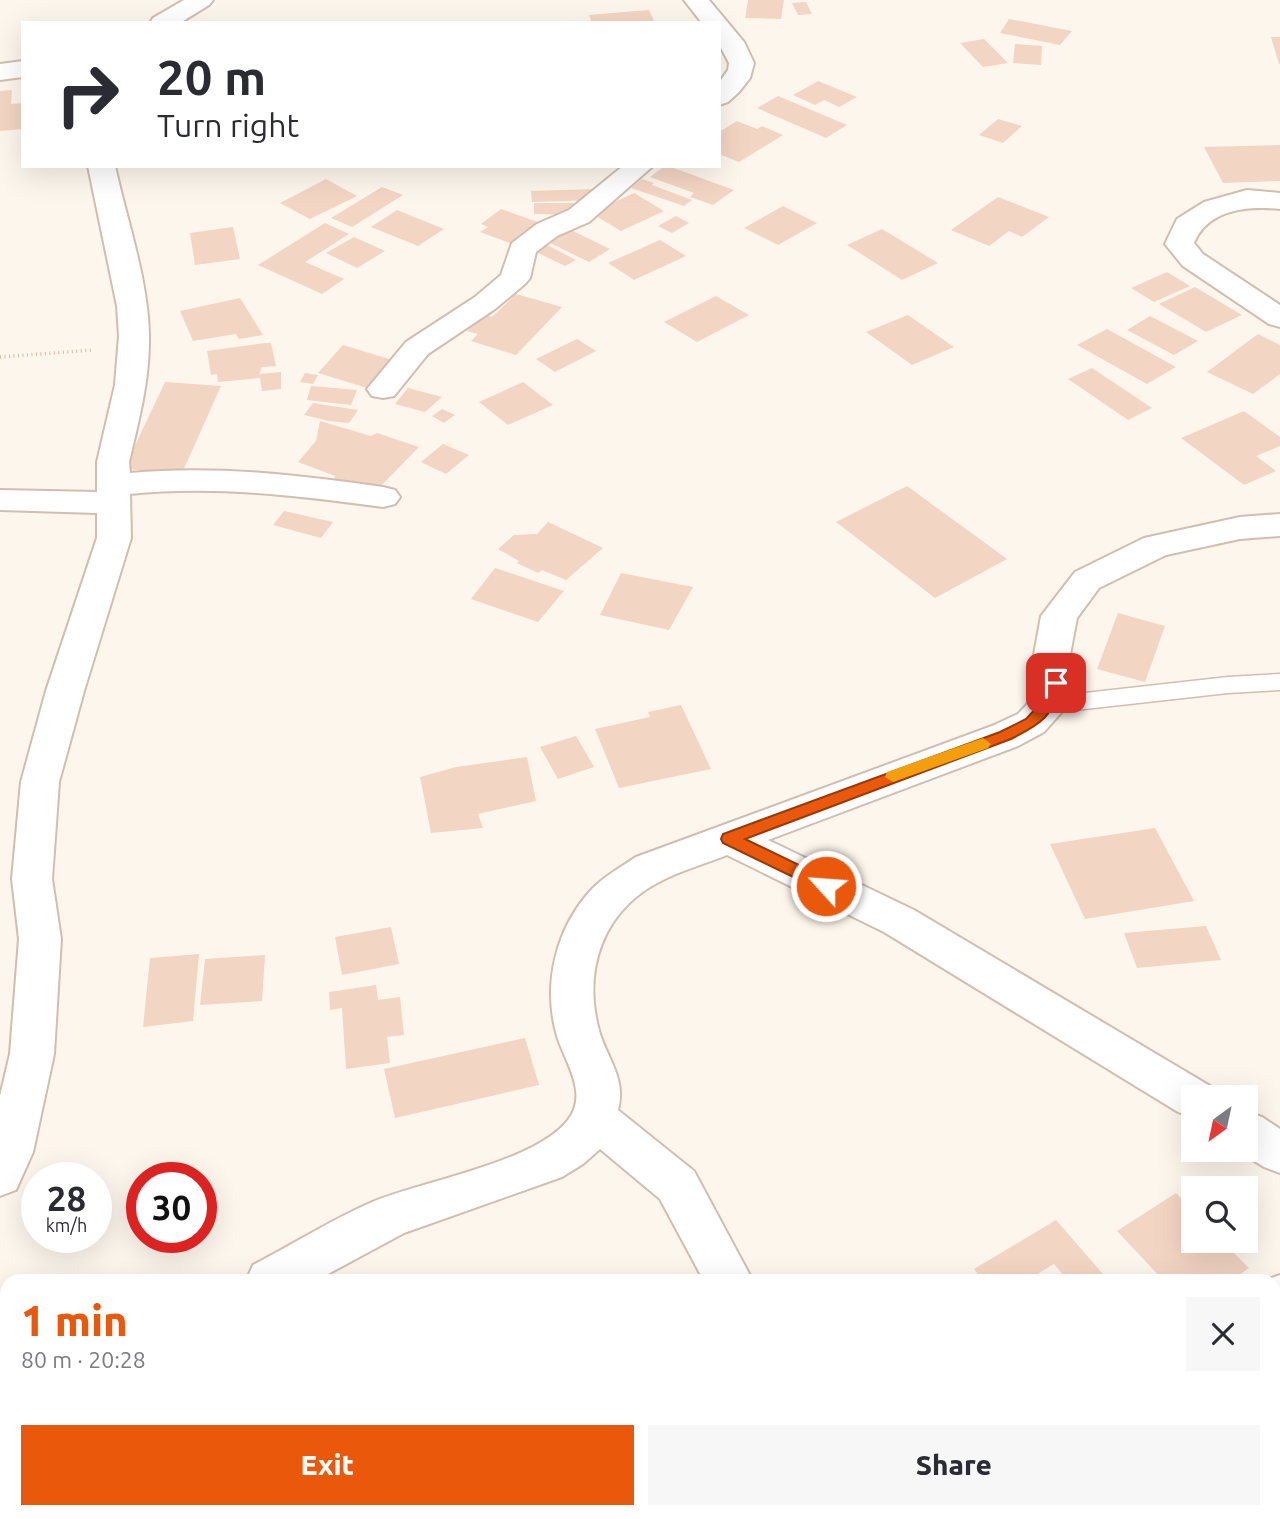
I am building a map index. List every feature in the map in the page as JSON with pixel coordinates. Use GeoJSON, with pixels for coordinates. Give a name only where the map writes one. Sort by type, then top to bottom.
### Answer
{"type":"FeatureCollection","features":[{"type":"Feature","properties":{"kind":"street"},"geometry":{"type":"LineString","coordinates":[[165,21],[201,0]]}},
{"type":"Feature","properties":{"kind":"street"},"geometry":{"type":"LineString","coordinates":[[696,0],[713,21]]}},
{"type":"Feature","properties":{"kind":"street"},"geometry":{"type":"LineString","coordinates":[[721,30],[741,54],[743,66],[739,78],[721,95]]}},
{"type":"Feature","properties":{"kind":"street"},"geometry":{"type":"LineString","coordinates":[[0,72],[21,69]]}},
{"type":"Feature","properties":{"kind":"street"},"geometry":{"type":"LineString","coordinates":[[0,1176],[10,1152],[32,1054],[40,939],[32,879],[40,782],[65,691],[114,538],[113,462],[120,422],[131,385],[131,348],[134,336],[132,306],[101,168]]}},
{"type":"Feature","properties":{"kind":"street"},"geometry":{"type":"LineString","coordinates":[[383,389],[417,348],[485,303],[515,278],[522,249],[547,230],[579,216],[638,168]]}},
{"type":"Feature","properties":{"kind":"street"},"geometry":{"type":"LineString","coordinates":[[1280,201],[1247,198],[1214,208],[1187,225],[1179,244],[1193,260],[1280,318]]}},
{"type":"Feature","properties":{"kind":"street"},"geometry":{"type":"LineString","coordinates":[[0,500],[115,494],[177,479],[287,484],[383,497]]}},
{"type":"Feature","properties":{"kind":"street"},"geometry":{"type":"LineString","coordinates":[[283,1274],[388,1217],[562,1154],[581,1138],[594,1117],[599,1095],[595,1073],[584,1053],[570,989],[579,941],[607,900],[650,868],[1005,736],[1031,723],[1049,705],[1056,683],[1051,660],[1059,616],[1087,580],[1156,546],[1240,528],[1280,526]]}},
{"type":"Feature","properties":{"kind":"street"},"geometry":{"type":"LineString","coordinates":[[729,839],[899,921],[1181,1091]]}},
{"type":"Feature","properties":{"kind":"street"},"geometry":{"type":"LineString","coordinates":[[594,1117],[677,1185],[725,1274]]}},
{"type":"Feature","properties":{"kind":"street"},"geometry":{"type":"LineString","coordinates":[[1258,1139],[1280,1153]]}},
{"type":"Feature","properties":{"kind":"lane"},"geometry":{"type":"LineString","coordinates":[[1049,705],[1228,685],[1280,682]]}},
{"type":"Feature","properties":{"kind":"path"},"geometry":{"type":"LineString","coordinates":[[0,356],[131,348]]}},
{"type":"Feature","properties":{"kind":"building"},"geometry":{"type":"Polygon","coordinates":[[[748,0],[784,0],[781,19],[745,18],[748,0]]]}},
{"type":"Feature","properties":{"kind":"building"},"geometry":{"type":"Polygon","coordinates":[[[806,2],[812,14],[798,15],[792,3],[806,2]]]}},
{"type":"Feature","properties":{"kind":"building"},"geometry":{"type":"Polygon","coordinates":[[[649,10],[654,21],[591,21],[589,15],[649,10]]]}},
{"type":"Feature","properties":{"kind":"building"},"geometry":{"type":"Polygon","coordinates":[[[1009,19],[1072,31],[1060,45],[1000,33],[1009,19]]]}},
{"type":"Feature","properties":{"kind":"building"},"geometry":{"type":"Polygon","coordinates":[[[1271,37],[1280,37],[1280,64],[1279,64],[1271,37]]]}},
{"type":"Feature","properties":{"kind":"building"},"geometry":{"type":"Polygon","coordinates":[[[984,39],[1008,63],[983,67],[960,43],[984,39]]]}},
{"type":"Feature","properties":{"kind":"building"},"geometry":{"type":"Polygon","coordinates":[[[1015,44],[1042,46],[1041,65],[1013,63],[1015,44]]]}},
{"type":"Feature","properties":{"kind":"building"},"geometry":{"type":"Polygon","coordinates":[[[818,81],[857,97],[839,107],[824,100],[815,105],[793,95],[818,81]]]}},
{"type":"Feature","properties":{"kind":"building"},"geometry":{"type":"Polygon","coordinates":[[[12,90],[11,104],[21,103],[21,129],[0,131],[0,91],[12,90]]]}},
{"type":"Feature","properties":{"kind":"building"},"geometry":{"type":"Polygon","coordinates":[[[778,96],[847,125],[826,138],[757,108],[778,96]]]}},
{"type":"Feature","properties":{"kind":"building"},"geometry":{"type":"Polygon","coordinates":[[[998,119],[1022,126],[1003,143],[979,135],[998,119]]]}},
{"type":"Feature","properties":{"kind":"building"},"geometry":{"type":"Polygon","coordinates":[[[737,121],[757,129],[762,126],[783,135],[739,162],[721,155],[721,131],[737,121]]]}},
{"type":"Feature","properties":{"kind":"building"},"geometry":{"type":"Polygon","coordinates":[[[1280,145],[1280,181],[1223,183],[1204,147],[1280,145]]]}},
{"type":"Feature","properties":{"kind":"building"},"geometry":{"type":"Polygon","coordinates":[[[662,168],[674,168],[734,190],[713,205],[690,197],[694,193],[650,177],[662,168]]]}},
{"type":"Feature","properties":{"kind":"building"},"geometry":{"type":"Polygon","coordinates":[[[326,179],[357,196],[310,219],[280,203],[326,179]]]}},
{"type":"Feature","properties":{"kind":"building"},"geometry":{"type":"Polygon","coordinates":[[[642,179],[692,200],[684,206],[631,188],[642,179]]]}},
{"type":"Feature","properties":{"kind":"building"},"geometry":{"type":"Polygon","coordinates":[[[382,187],[403,195],[352,227],[331,218],[382,187]]]}},
{"type":"Feature","properties":{"kind":"building"},"geometry":{"type":"Polygon","coordinates":[[[596,189],[598,200],[532,202],[531,191],[596,189]]]}},
{"type":"Feature","properties":{"kind":"building"},"geometry":{"type":"Polygon","coordinates":[[[634,193],[664,211],[621,231],[591,213],[634,193]]]}},
{"type":"Feature","properties":{"kind":"building"},"geometry":{"type":"Polygon","coordinates":[[[998,197],[1049,217],[1022,237],[1009,231],[989,246],[951,230],[998,197]]]}},
{"type":"Feature","properties":{"kind":"building"},"geometry":{"type":"Polygon","coordinates":[[[534,203],[575,203],[574,215],[534,214],[534,203]]]}},
{"type":"Feature","properties":{"kind":"building"},"geometry":{"type":"Polygon","coordinates":[[[783,206],[817,223],[778,245],[744,228],[783,206]]]}},
{"type":"Feature","properties":{"kind":"building"},"geometry":{"type":"Polygon","coordinates":[[[501,209],[546,225],[518,246],[480,232],[488,227],[481,224],[501,209]]]}},
{"type":"Feature","properties":{"kind":"building"},"geometry":{"type":"Polygon","coordinates":[[[397,210],[444,229],[418,246],[371,227],[397,210]]]}},
{"type":"Feature","properties":{"kind":"building"},"geometry":{"type":"Polygon","coordinates":[[[676,216],[689,223],[672,233],[658,226],[676,216]]]}},
{"type":"Feature","properties":{"kind":"building"},"geometry":{"type":"Polygon","coordinates":[[[325,223],[349,234],[305,262],[344,279],[322,294],[258,265],[325,223]]]}},
{"type":"Feature","properties":{"kind":"building"},"geometry":{"type":"Polygon","coordinates":[[[233,227],[240,259],[195,265],[190,233],[233,227]]]}},
{"type":"Feature","properties":{"kind":"building"},"geometry":{"type":"Polygon","coordinates":[[[567,228],[610,249],[589,262],[544,240],[567,228]]]}},
{"type":"Feature","properties":{"kind":"building"},"geometry":{"type":"Polygon","coordinates":[[[882,229],[938,263],[902,280],[847,245],[882,229]]]}},
{"type":"Feature","properties":{"kind":"building"},"geometry":{"type":"Polygon","coordinates":[[[354,237],[385,251],[357,268],[326,253],[354,237]]]}},
{"type":"Feature","properties":{"kind":"building"},"geometry":{"type":"Polygon","coordinates":[[[660,240],[686,256],[634,280],[608,263],[660,240]]]}},
{"type":"Feature","properties":{"kind":"building"},"geometry":{"type":"Polygon","coordinates":[[[543,243],[576,260],[565,266],[532,250],[543,243]]]}},
{"type":"Feature","properties":{"kind":"building"},"geometry":{"type":"Polygon","coordinates":[[[1167,272],[1190,286],[1154,302],[1131,288],[1167,272]]]}},
{"type":"Feature","properties":{"kind":"building"},"geometry":{"type":"Polygon","coordinates":[[[1195,287],[1242,315],[1206,332],[1159,304],[1195,287]]]}},
{"type":"Feature","properties":{"kind":"building"},"geometry":{"type":"Polygon","coordinates":[[[516,294],[562,307],[516,355],[471,341],[478,334],[467,331],[483,314],[492,317],[516,294]]]}},
{"type":"Feature","properties":{"kind":"building"},"geometry":{"type":"Polygon","coordinates":[[[716,296],[749,315],[697,342],[664,322],[716,296]]]}},
{"type":"Feature","properties":{"kind":"building"},"geometry":{"type":"Polygon","coordinates":[[[240,298],[263,335],[239,339],[236,334],[193,341],[180,311],[240,298]]]}},
{"type":"Feature","properties":{"kind":"building"},"geometry":{"type":"Polygon","coordinates":[[[908,315],[954,347],[912,365],[866,332],[908,315]]]}},
{"type":"Feature","properties":{"kind":"building"},"geometry":{"type":"Polygon","coordinates":[[[1150,316],[1198,341],[1174,355],[1127,330],[1150,316]]]}},
{"type":"Feature","properties":{"kind":"building"},"geometry":{"type":"Polygon","coordinates":[[[1107,329],[1176,367],[1147,384],[1077,345],[1107,329]]]}},
{"type":"Feature","properties":{"kind":"building"},"geometry":{"type":"Polygon","coordinates":[[[1258,334],[1280,345],[1280,374],[1253,394],[1207,372],[1258,334]]]}},
{"type":"Feature","properties":{"kind":"building"},"geometry":{"type":"Polygon","coordinates":[[[577,339],[596,351],[555,372],[536,359],[577,339]]]}},
{"type":"Feature","properties":{"kind":"building"},"geometry":{"type":"Polygon","coordinates":[[[271,343],[276,366],[262,367],[259,374],[281,372],[281,389],[262,391],[260,378],[218,382],[217,374],[211,375],[207,351],[271,343]]]}},
{"type":"Feature","properties":{"kind":"building"},"geometry":{"type":"Polygon","coordinates":[[[343,345],[399,362],[374,390],[318,373],[343,345]]]}},
{"type":"Feature","properties":{"kind":"building"},"geometry":{"type":"Polygon","coordinates":[[[1092,368],[1152,408],[1128,420],[1068,379],[1092,368]]]}},
{"type":"Feature","properties":{"kind":"building"},"geometry":{"type":"Polygon","coordinates":[[[305,373],[318,375],[313,384],[300,382],[305,373]]]}},
{"type":"Feature","properties":{"kind":"building"},"geometry":{"type":"Polygon","coordinates":[[[165,382],[221,386],[182,473],[124,469],[165,382]]]}},
{"type":"Feature","properties":{"kind":"building"},"geometry":{"type":"Polygon","coordinates":[[[523,382],[553,405],[508,425],[479,402],[523,382]]]}},
{"type":"Feature","properties":{"kind":"building"},"geometry":{"type":"Polygon","coordinates":[[[311,386],[357,390],[351,405],[307,400],[311,386]]]}},
{"type":"Feature","properties":{"kind":"building"},"geometry":{"type":"Polygon","coordinates":[[[408,388],[442,397],[425,412],[395,404],[408,388]]]}},
{"type":"Feature","properties":{"kind":"building"},"geometry":{"type":"Polygon","coordinates":[[[313,403],[358,410],[349,423],[329,421],[304,415],[313,403]]]}},
{"type":"Feature","properties":{"kind":"building"},"geometry":{"type":"Polygon","coordinates":[[[442,409],[455,415],[444,423],[432,416],[442,409]]]}},
{"type":"Feature","properties":{"kind":"building"},"geometry":{"type":"Polygon","coordinates":[[[1244,411],[1280,437],[1280,446],[1256,456],[1276,471],[1244,485],[1181,438],[1244,411]]]}},
{"type":"Feature","properties":{"kind":"building"},"geometry":{"type":"Polygon","coordinates":[[[320,421],[371,436],[377,433],[419,447],[374,493],[334,481],[335,476],[298,462],[316,441],[320,421]]]}},
{"type":"Feature","properties":{"kind":"building"},"geometry":{"type":"Polygon","coordinates":[[[443,444],[469,455],[446,474],[421,462],[443,444]]]}},
{"type":"Feature","properties":{"kind":"building"},"geometry":{"type":"Polygon","coordinates":[[[907,486],[1007,559],[935,598],[836,522],[907,486]]]}},
{"type":"Feature","properties":{"kind":"building"},"geometry":{"type":"Polygon","coordinates":[[[284,511],[333,522],[321,538],[273,525],[284,511]]]}},
{"type":"Feature","properties":{"kind":"building"},"geometry":{"type":"Polygon","coordinates":[[[548,522],[603,548],[566,580],[542,570],[538,573],[517,563],[519,561],[498,549],[514,535],[537,534],[548,522]]]}},
{"type":"Feature","properties":{"kind":"building"},"geometry":{"type":"Polygon","coordinates":[[[495,568],[564,591],[538,622],[471,599],[495,568]]]}},
{"type":"Feature","properties":{"kind":"building"},"geometry":{"type":"Polygon","coordinates":[[[621,573],[693,587],[669,630],[600,615],[621,573]]]}},
{"type":"Feature","properties":{"kind":"building"},"geometry":{"type":"Polygon","coordinates":[[[1118,613],[1165,626],[1145,682],[1097,669],[1118,613]]]}},
{"type":"Feature","properties":{"kind":"building"},"geometry":{"type":"Polygon","coordinates":[[[681,705],[711,769],[619,788],[595,729],[650,717],[648,712],[681,705]]]}},
{"type":"Feature","properties":{"kind":"building"},"geometry":{"type":"Polygon","coordinates":[[[576,736],[594,767],[558,779],[540,747],[576,736]]]}},
{"type":"Feature","properties":{"kind":"building"},"geometry":{"type":"Polygon","coordinates":[[[527,757],[536,801],[478,814],[483,828],[431,833],[420,777],[456,767],[527,757]]]}},
{"type":"Feature","properties":{"kind":"building"},"geometry":{"type":"Polygon","coordinates":[[[1155,828],[1194,901],[1085,919],[1050,844],[1155,828]]]}},
{"type":"Feature","properties":{"kind":"building"},"geometry":{"type":"Polygon","coordinates":[[[1206,926],[1221,960],[1137,968],[1124,933],[1206,926]]]}},
{"type":"Feature","properties":{"kind":"building"},"geometry":{"type":"Polygon","coordinates":[[[391,927],[399,964],[342,975],[335,937],[391,927]]]}},
{"type":"Feature","properties":{"kind":"building"},"geometry":{"type":"Polygon","coordinates":[[[199,954],[193,1021],[143,1027],[150,958],[199,954]]]}},
{"type":"Feature","properties":{"kind":"building"},"geometry":{"type":"Polygon","coordinates":[[[265,955],[262,1001],[200,1005],[205,959],[265,955]]]}},
{"type":"Feature","properties":{"kind":"building"},"geometry":{"type":"Polygon","coordinates":[[[376,985],[378,1000],[400,997],[404,1035],[387,1037],[390,1063],[346,1069],[342,1008],[330,1010],[329,992],[376,985]]]}},
{"type":"Feature","properties":{"kind":"building"},"geometry":{"type":"Polygon","coordinates":[[[525,1038],[539,1085],[395,1118],[384,1069],[525,1038]]]}},
{"type":"Feature","properties":{"kind":"building"},"geometry":{"type":"Polygon","coordinates":[[[1176,1193],[1181,1198],[1181,1253],[1234,1253],[1249,1268],[1241,1274],[1157,1274],[1117,1231],[1176,1193]]]}},
{"type":"Feature","properties":{"kind":"building"},"geometry":{"type":"Polygon","coordinates":[[[1056,1220],[1103,1274],[1062,1274],[1054,1264],[1038,1274],[978,1274],[974,1269],[1056,1220]]]}},
{"type":"Feature","properties":{"kind":"slow traffic"},"geometry":{"type":"LineString","coordinates":[[893,777],[983,744]]}},
{"type":"Feature","properties":{"kind":"route"},"geometry":{"type":"LineString","coordinates":[[826,886],[729,839],[1005,736],[1031,723],[1049,705],[1056,683]]}}]}
